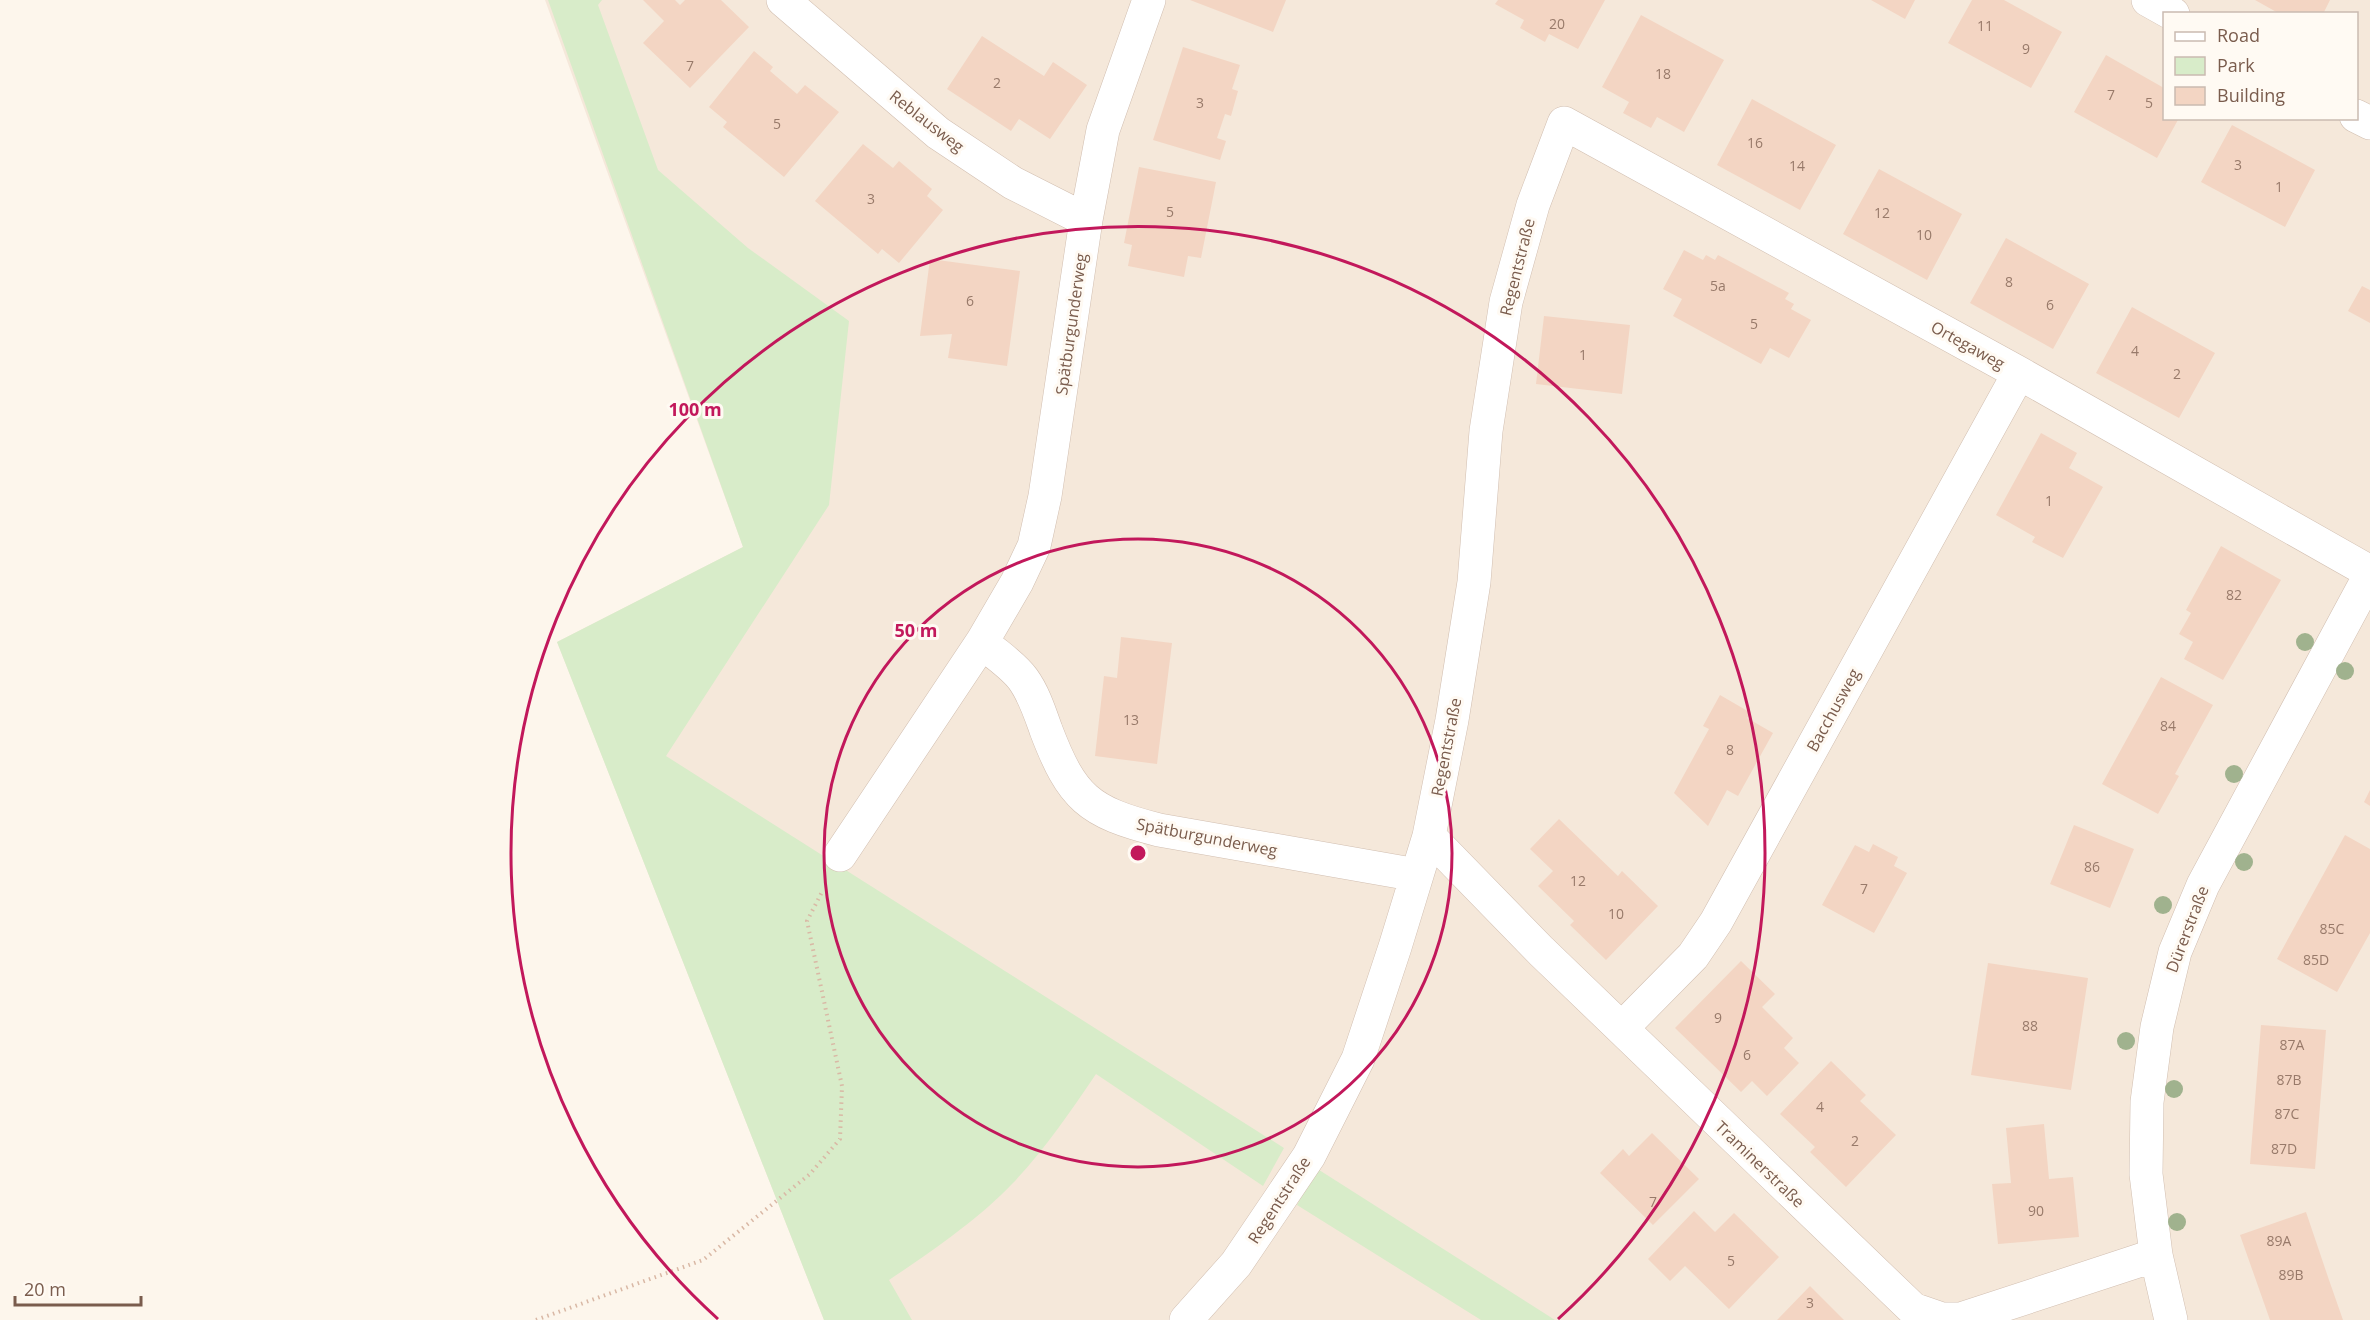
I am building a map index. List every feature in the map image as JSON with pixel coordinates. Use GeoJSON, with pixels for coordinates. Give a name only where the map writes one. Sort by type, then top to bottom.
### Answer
{"type":"FeatureCollection","features":[{"type":"Feature","properties":{"kind":"street","name":"Reblausweg"},"geometry":{"type":"LineString","coordinates":[[783,0],[938,133],[1013,183],[1086,220]]}},
{"type":"Feature","properties":{"kind":"street","name":"Spätburgunderweg"},"geometry":{"type":"LineString","coordinates":[[840,855],[982,642],[1017,582],[1034,546],[1045,496],[1086,220],[1103,130],[1149,0]]}},
{"type":"Feature","properties":{"kind":"street"},"geometry":{"type":"LineString","coordinates":[[2148,0],[2169,12]]}},
{"type":"Feature","properties":{"kind":"street","name":"Ortegaweg"},"geometry":{"type":"LineString","coordinates":[[1564,123],[2019,373],[2370,574]]}},
{"type":"Feature","properties":{"kind":"street","name":"Regentstraße"},"geometry":{"type":"LineString","coordinates":[[1186,1320],[1236,1264],[1309,1156],[1358,1059],[1417,875],[1429,836],[1452,720],[1474,582],[1486,431],[1506,302],[1533,205],[1564,123]]}},
{"type":"Feature","properties":{"kind":"street","name":"Bacchusweg"},"geometry":{"type":"LineString","coordinates":[[1622,1028],[1693,956],[1716,922],[2019,373]]}},
{"type":"Feature","properties":{"kind":"street","name":"Dürerstraße"},"geometry":{"type":"LineString","coordinates":[[2171,1320],[2156,1255],[2146,1174],[2147,1102],[2157,1027],[2175,952],[2203,885],[2370,574]]}},
{"type":"Feature","properties":{"kind":"street","name":"Spätburgunderweg"},"geometry":{"type":"LineString","coordinates":[[982,642],[1023,679],[1037,705],[1059,763],[1072,785],[1087,803],[1121,820],[1159,830],[1417,875]]}},
{"type":"Feature","properties":{"kind":"street","name":"Traminerstraße"},"geometry":{"type":"LineString","coordinates":[[1429,836],[1541,951],[1782,1186],[1913,1309],[1942,1319],[1961,1319],[2156,1255]]}},
{"type":"Feature","properties":{"kind":"path"},"geometry":{"type":"LineString","coordinates":[[536,1320],[703,1260],[810,1174],[840,1139],[842,1086],[807,921],[840,855]]}},
{"type":"Feature","properties":{"kind":"shaded area"},"geometry":{"type":"Polygon","coordinates":[[[545,0],[2370,0],[2370,1320],[824,1320],[557,642],[743,547],[545,0]]]}},
{"type":"Feature","properties":{"kind":"green space"},"geometry":{"type":"Polygon","coordinates":[[[548,0],[602,0],[598,5],[658,170],[748,248],[849,321],[829,505],[666,756],[1284,1148],[1263,1186],[1096,1074],[1046,1145],[999,1197],[953,1235],[889,1280],[912,1320],[824,1320],[557,642],[743,547],[548,0]]]}},
{"type":"Feature","properties":{"kind":"green space"},"geometry":{"type":"Polygon","coordinates":[[[1316,1168],[1555,1320],[1481,1320],[1297,1205],[1316,1168]]]}},
{"type":"Feature","properties":{"kind":"building"},"geometry":{"type":"Polygon","coordinates":[[[643,0],[675,0],[680,5],[685,0],[721,0],[749,27],[690,88],[643,43],[664,21],[643,0]]]}},
{"type":"Feature","properties":{"kind":"building"},"geometry":{"type":"Polygon","coordinates":[[[1190,0],[1286,0],[1273,32],[1190,0]]]}},
{"type":"Feature","properties":{"kind":"building"},"geometry":{"type":"Polygon","coordinates":[[[1498,0],[1605,0],[1578,49],[1549,34],[1545,42],[1520,28],[1524,20],[1495,4],[1498,0]]]}},
{"type":"Feature","properties":{"kind":"building"},"geometry":{"type":"Polygon","coordinates":[[[1871,0],[1915,0],[1905,19],[1871,0]]]}},
{"type":"Feature","properties":{"kind":"building"},"geometry":{"type":"Polygon","coordinates":[[[1972,0],[2004,0],[2062,32],[2031,88],[1948,43],[1972,0]]]}},
{"type":"Feature","properties":{"kind":"building"},"geometry":{"type":"Polygon","coordinates":[[[2255,0],[2330,0],[2324,12],[2276,12],[2255,0]]]}},
{"type":"Feature","properties":{"kind":"building"},"geometry":{"type":"Polygon","coordinates":[[[1641,15],[1724,60],[1684,132],[1657,117],[1651,128],[1623,113],[1629,102],[1602,87],[1641,15]]]}},
{"type":"Feature","properties":{"kind":"building"},"geometry":{"type":"Polygon","coordinates":[[[982,36],[1044,76],[1053,62],[1087,85],[1050,139],[1019,119],[1011,131],[947,89],[982,36]]]}},
{"type":"Feature","properties":{"kind":"building"},"geometry":{"type":"Polygon","coordinates":[[[1183,47],[1240,65],[1232,89],[1238,91],[1231,116],[1225,114],[1217,138],[1226,141],[1220,160],[1153,140],[1183,47]]]}},
{"type":"Feature","properties":{"kind":"building"},"geometry":{"type":"Polygon","coordinates":[[[754,51],[773,67],[770,71],[797,94],[805,85],[839,112],[784,177],[723,127],[727,122],[709,107],[754,51]]]}},
{"type":"Feature","properties":{"kind":"building"},"geometry":{"type":"Polygon","coordinates":[[[2106,55],[2163,87],[2163,120],[2178,120],[2157,158],[2074,112],[2106,55]]]}},
{"type":"Feature","properties":{"kind":"building"},"geometry":{"type":"Polygon","coordinates":[[[1752,99],[1836,145],[1800,210],[1717,165],[1752,99]]]}},
{"type":"Feature","properties":{"kind":"building"},"geometry":{"type":"Polygon","coordinates":[[[2232,125],[2315,170],[2285,227],[2201,182],[2232,125]]]}},
{"type":"Feature","properties":{"kind":"building"},"geometry":{"type":"Polygon","coordinates":[[[863,144],[893,168],[899,161],[932,189],[927,196],[943,210],[899,263],[882,249],[878,254],[815,201],[863,144]]]}},
{"type":"Feature","properties":{"kind":"building"},"geometry":{"type":"Polygon","coordinates":[[[1139,167],[1216,182],[1201,258],[1188,256],[1184,277],[1128,266],[1132,245],[1124,243],[1139,167]]]}},
{"type":"Feature","properties":{"kind":"building"},"geometry":{"type":"Polygon","coordinates":[[[1879,169],[1962,214],[1927,280],[1843,234],[1879,169]]]}},
{"type":"Feature","properties":{"kind":"building"},"geometry":{"type":"Polygon","coordinates":[[[2006,238],[2089,284],[2053,349],[1970,303],[2006,238]]]}},
{"type":"Feature","properties":{"kind":"building"},"geometry":{"type":"Polygon","coordinates":[[[1684,250],[1703,260],[1706,255],[1715,260],[1718,255],[1789,293],[1785,299],[1794,304],[1791,309],[1811,320],[1789,358],[1770,348],[1761,364],[1673,316],[1682,299],[1663,289],[1684,250]]]}},
{"type":"Feature","properties":{"kind":"building"},"geometry":{"type":"Polygon","coordinates":[[[930,259],[1020,271],[1007,366],[948,358],[952,334],[920,336],[930,259]]]}},
{"type":"Feature","properties":{"kind":"building"},"geometry":{"type":"Polygon","coordinates":[[[2362,286],[2370,290],[2370,323],[2348,311],[2362,286]]]}},
{"type":"Feature","properties":{"kind":"building"},"geometry":{"type":"Polygon","coordinates":[[[2132,307],[2215,353],[2179,418],[2096,373],[2132,307]]]}},
{"type":"Feature","properties":{"kind":"building"},"geometry":{"type":"Polygon","coordinates":[[[1544,316],[1630,325],[1622,394],[1536,384],[1544,316]]]}},
{"type":"Feature","properties":{"kind":"building"},"geometry":{"type":"Polygon","coordinates":[[[2041,433],[2077,453],[2069,468],[2103,487],[2063,558],[2032,542],[2035,537],[1996,515],[2041,433]]]}},
{"type":"Feature","properties":{"kind":"building"},"geometry":{"type":"Polygon","coordinates":[[[2221,546],[2281,580],[2223,680],[2184,659],[2193,642],[2179,634],[2191,613],[2186,610],[2221,546]]]}},
{"type":"Feature","properties":{"kind":"building"},"geometry":{"type":"Polygon","coordinates":[[[1121,637],[1172,643],[1157,764],[1095,756],[1104,676],[1117,678],[1121,637]]]}},
{"type":"Feature","properties":{"kind":"building"},"geometry":{"type":"Polygon","coordinates":[[[2161,677],[2213,705],[2175,774],[2179,776],[2158,814],[2102,784],[2161,677]]]}},
{"type":"Feature","properties":{"kind":"building"},"geometry":{"type":"Polygon","coordinates":[[[1720,695],[1751,713],[1747,718],[1773,733],[1738,796],[1727,790],[1708,826],[1674,793],[1709,729],[1703,726],[1720,695]]]}},
{"type":"Feature","properties":{"kind":"building"},"geometry":{"type":"Polygon","coordinates":[[[2370,790],[2370,806],[2364,802],[2370,790]]]}},
{"type":"Feature","properties":{"kind":"building"},"geometry":{"type":"Polygon","coordinates":[[[1559,819],[1618,876],[1622,871],[1658,906],[1606,960],[1570,925],[1574,921],[1538,886],[1553,871],[1530,849],[1559,819]]]}},
{"type":"Feature","properties":{"kind":"building"},"geometry":{"type":"Polygon","coordinates":[[[2074,825],[2134,849],[2110,908],[2050,884],[2074,825]]]}},
{"type":"Feature","properties":{"kind":"building"},"geometry":{"type":"Polygon","coordinates":[[[2345,835],[2370,849],[2370,933],[2337,992],[2277,959],[2345,835]]]}},
{"type":"Feature","properties":{"kind":"building"},"geometry":{"type":"Polygon","coordinates":[[[1873,844],[1898,857],[1894,866],[1907,873],[1874,933],[1822,905],[1855,845],[1869,852],[1873,844]]]}},
{"type":"Feature","properties":{"kind":"building"},"geometry":{"type":"Polygon","coordinates":[[[1741,961],[1775,994],[1762,1007],[1793,1038],[1784,1048],[1799,1063],[1767,1096],[1752,1081],[1741,1092],[1675,1028],[1741,961]]]}},
{"type":"Feature","properties":{"kind":"building"},"geometry":{"type":"Polygon","coordinates":[[[1988,963],[2088,978],[2071,1090],[1971,1075],[1988,963]]]}},
{"type":"Feature","properties":{"kind":"building"},"geometry":{"type":"Polygon","coordinates":[[[2261,1025],[2326,1030],[2315,1169],[2250,1164],[2261,1025]]]}},
{"type":"Feature","properties":{"kind":"building"},"geometry":{"type":"Polygon","coordinates":[[[1831,1061],[1866,1095],[1860,1101],[1896,1135],[1846,1187],[1810,1152],[1815,1147],[1780,1114],[1831,1061]]]}},
{"type":"Feature","properties":{"kind":"building"},"geometry":{"type":"Polygon","coordinates":[[[2044,1124],[2049,1179],[2073,1177],[2079,1237],[1998,1244],[1992,1184],[2011,1183],[2006,1128],[2044,1124]]]}},
{"type":"Feature","properties":{"kind":"building"},"geometry":{"type":"Polygon","coordinates":[[[1652,1133],[1699,1179],[1653,1225],[1600,1173],[1623,1149],[1629,1156],[1652,1133]]]}},
{"type":"Feature","properties":{"kind":"building"},"geometry":{"type":"Polygon","coordinates":[[[1694,1211],[1715,1232],[1734,1213],[1779,1257],[1729,1309],[1685,1266],[1670,1281],[1648,1259],[1694,1211]]]}},
{"type":"Feature","properties":{"kind":"building"},"geometry":{"type":"Polygon","coordinates":[[[2306,1212],[2343,1320],[2270,1320],[2240,1235],[2306,1212]]]}},
{"type":"Feature","properties":{"kind":"building"},"geometry":{"type":"Polygon","coordinates":[[[1810,1286],[1844,1320],[1777,1320],[1810,1286]]]}}]}
